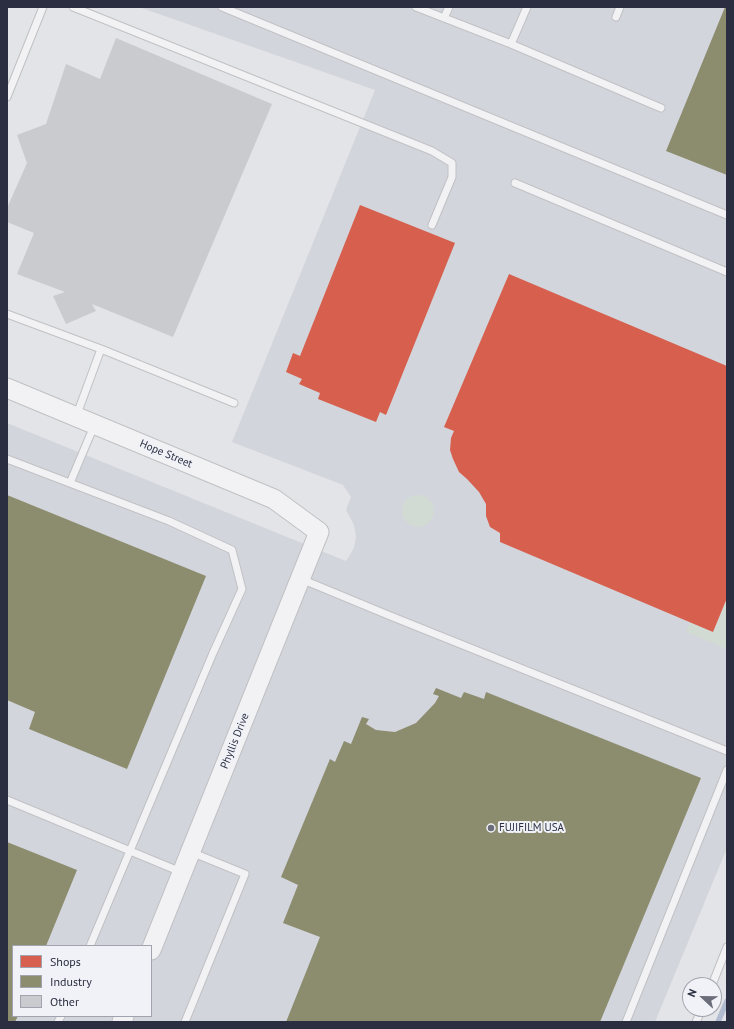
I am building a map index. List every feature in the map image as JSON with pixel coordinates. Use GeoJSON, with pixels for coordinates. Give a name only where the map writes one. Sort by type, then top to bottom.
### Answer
{"type":"FeatureCollection","features":[{"type":"Feature","properties":{"kind":"street","name":"Hope Street"},"geometry":{"type":"LineString","coordinates":[[7,388],[274,499],[319,532]]}},
{"type":"Feature","properties":{"kind":"street","name":"Phyllis Drive"},"geometry":{"type":"LineString","coordinates":[[152,947],[319,532]]}},
{"type":"Feature","properties":{"kind":"lane"},"geometry":{"type":"LineString","coordinates":[[7,97],[42,7]]}},
{"type":"Feature","properties":{"kind":"lane"},"geometry":{"type":"LineString","coordinates":[[73,7],[432,151],[452,163],[452,177],[432,225]]}},
{"type":"Feature","properties":{"kind":"lane"},"geometry":{"type":"LineString","coordinates":[[222,7],[727,215]]}},
{"type":"Feature","properties":{"kind":"lane"},"geometry":{"type":"LineString","coordinates":[[416,7],[511,44],[661,108]]}},
{"type":"Feature","properties":{"kind":"lane"},"geometry":{"type":"LineString","coordinates":[[444,18],[449,7]]}},
{"type":"Feature","properties":{"kind":"lane"},"geometry":{"type":"LineString","coordinates":[[511,44],[527,7]]}},
{"type":"Feature","properties":{"kind":"lane"},"geometry":{"type":"LineString","coordinates":[[616,17],[620,7]]}},
{"type":"Feature","properties":{"kind":"lane"},"geometry":{"type":"LineString","coordinates":[[515,183],[727,272]]}},
{"type":"Feature","properties":{"kind":"lane"},"geometry":{"type":"LineString","coordinates":[[7,314],[101,349],[234,403]]}},
{"type":"Feature","properties":{"kind":"lane"},"geometry":{"type":"LineString","coordinates":[[76,417],[101,349]]}},
{"type":"Feature","properties":{"kind":"lane"},"geometry":{"type":"LineString","coordinates":[[70,483],[94,424]]}},
{"type":"Feature","properties":{"kind":"lane"},"geometry":{"type":"LineString","coordinates":[[7,459],[169,521],[232,550],[242,589],[213,653],[90,945]]}},
{"type":"Feature","properties":{"kind":"lane"},"geometry":{"type":"LineString","coordinates":[[301,579],[727,751]]}},
{"type":"Feature","properties":{"kind":"lane"},"geometry":{"type":"LineString","coordinates":[[626,1022],[727,770]]}},
{"type":"Feature","properties":{"kind":"lane"},"geometry":{"type":"LineString","coordinates":[[7,800],[182,872]]}},
{"type":"Feature","properties":{"kind":"lane"},"geometry":{"type":"LineString","coordinates":[[185,1022],[245,874],[191,852]]}},
{"type":"Feature","properties":{"kind":"lane"},"geometry":{"type":"LineString","coordinates":[[715,977],[727,947]]}},
{"type":"Feature","properties":{"kind":"shaded area"},"geometry":{"type":"Polygon","coordinates":[[[139,7],[727,7],[727,848],[655,1022],[7,1022],[7,423],[346,561],[354,548],[356,537],[354,525],[346,510],[351,497],[343,485],[232,442],[375,90],[139,7]]]}},
{"type":"Feature","properties":{"kind":"shaded area"},"geometry":{"type":"Polygon","coordinates":[[[415,495],[421,495],[431,502],[434,511],[433,517],[427,524],[421,527],[415,527],[405,520],[402,514],[402,508],[409,498],[415,495]]]}},
{"type":"Feature","properties":{"kind":"shaded area"},"geometry":{"type":"Polygon","coordinates":[[[727,598],[727,649],[686,632],[690,622],[713,632],[727,598]]]}},
{"type":"Feature","properties":{"kind":"building: Shops"},"geometry":{"type":"Polygon","coordinates":[[[360,205],[455,243],[386,415],[380,412],[376,422],[318,399],[320,393],[299,384],[302,379],[286,372],[293,353],[300,356],[360,205]]]}},
{"type":"Feature","properties":{"kind":"building: Shops"},"geometry":{"type":"Polygon","coordinates":[[[509,274],[727,366],[727,598],[713,632],[500,542],[500,533],[490,527],[486,516],[486,504],[479,492],[459,472],[453,459],[450,450],[451,438],[454,431],[444,427],[509,274]]]}},
{"type":"Feature","properties":{"kind":"building: Industry"},"geometry":{"type":"Polygon","coordinates":[[[725,7],[727,7],[727,175],[666,151],[725,7]]]}},
{"type":"Feature","properties":{"kind":"building: Industry"},"geometry":{"type":"Polygon","coordinates":[[[7,495],[206,576],[127,769],[29,729],[35,712],[7,700],[7,495]]]}},
{"type":"Feature","properties":{"kind":"building: Industry","name":"FUJIFILM USA"},"geometry":{"type":"Polygon","coordinates":[[[436,688],[461,698],[464,692],[484,699],[486,692],[701,778],[600,1022],[286,1022],[320,937],[283,923],[298,885],[281,877],[330,759],[335,762],[344,741],[351,744],[362,717],[369,719],[366,724],[376,730],[395,732],[416,723],[435,703],[439,696],[433,694],[436,688]]]}},
{"type":"Feature","properties":{"kind":"building: Industry"},"geometry":{"type":"Polygon","coordinates":[[[7,842],[77,870],[46,945],[12,945],[12,1017],[18,1017],[15,1022],[7,1022],[7,842]]]}},
{"type":"Feature","properties":{"kind":"building: Other"},"geometry":{"type":"Polygon","coordinates":[[[116,38],[272,104],[173,337],[92,304],[96,311],[66,324],[53,296],[65,292],[17,274],[34,233],[7,222],[7,208],[27,163],[17,135],[46,124],[66,64],[100,79],[116,38]]]}},
{"type":"Feature","properties":{"kind":"waterway"},"geometry":{"type":"LineString","coordinates":[[718,1022],[727,1001]]}},
{"type":"Feature","properties":{"kind":"place","name":"FUJIFILM USA"},"geometry":{"type":"Point","coordinates":[491,828]}}]}
